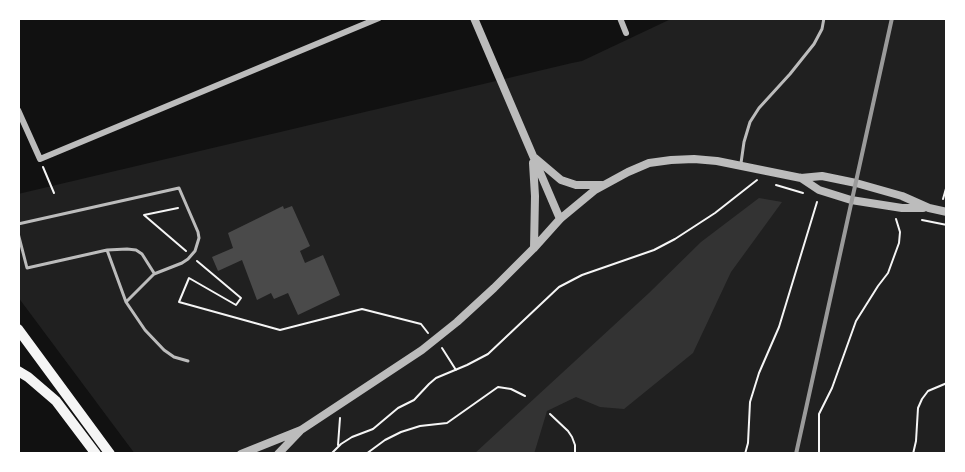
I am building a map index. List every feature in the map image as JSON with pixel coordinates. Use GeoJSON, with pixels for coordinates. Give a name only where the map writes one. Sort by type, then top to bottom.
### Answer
{"type":"FeatureCollection","features":[{"type":"Feature","properties":{"kind":"highway"},"geometry":{"type":"LineString","coordinates":[[18,329],[110,454]]}},
{"type":"Feature","properties":{"kind":"highway"},"geometry":{"type":"LineString","coordinates":[[18,371],[35,382],[56,401],[96,454]]}},
{"type":"Feature","properties":{"kind":"street"},"geometry":{"type":"LineString","coordinates":[[18,110],[40,159],[379,18]]}},
{"type":"Feature","properties":{"kind":"street"},"geometry":{"type":"LineString","coordinates":[[474,18],[560,219]]}},
{"type":"Feature","properties":{"kind":"street"},"geometry":{"type":"LineString","coordinates":[[620,18],[626,33]]}},
{"type":"Feature","properties":{"kind":"street"},"geometry":{"type":"LineString","coordinates":[[532,155],[561,180],[576,185],[603,185]]}},
{"type":"Feature","properties":{"kind":"street"},"geometry":{"type":"LineString","coordinates":[[532,155],[535,196],[534,248]]}},
{"type":"Feature","properties":{"kind":"street"},"geometry":{"type":"LineString","coordinates":[[278,454],[301,430],[422,350],[458,322],[534,248],[560,219],[603,185],[628,171],[671,160],[717,161],[801,178],[822,176],[856,183],[947,212]]}},
{"type":"Feature","properties":{"kind":"street"},"geometry":{"type":"LineString","coordinates":[[801,178],[819,190],[852,200],[902,208],[929,208]]}},
{"type":"Feature","properties":{"kind":"street"},"geometry":{"type":"LineString","coordinates":[[241,454],[301,430]]}},
{"type":"Feature","properties":{"kind":"lane"},"geometry":{"type":"LineString","coordinates":[[740,166],[750,122],[759,108],[814,44],[822,29],[824,18]]}},
{"type":"Feature","properties":{"kind":"lane"},"geometry":{"type":"LineString","coordinates":[[18,224],[179,188],[198,232],[199,238],[195,250],[192,256],[182,263],[154,274],[126,302]]}},
{"type":"Feature","properties":{"kind":"lane"},"geometry":{"type":"LineString","coordinates":[[18,233],[27,268],[107,250],[127,249],[136,250],[142,254],[154,274]]}},
{"type":"Feature","properties":{"kind":"lane"},"geometry":{"type":"LineString","coordinates":[[107,250],[126,302],[145,330],[164,350],[174,357],[188,361]]}},
{"type":"Feature","properties":{"kind":"path"},"geometry":{"type":"LineString","coordinates":[[40,159],[54,193]]}},
{"type":"Feature","properties":{"kind":"path"},"geometry":{"type":"LineString","coordinates":[[331,454],[338,446],[352,437],[373,429],[398,408],[414,400],[436,378],[488,354],[559,287],[582,275],[654,250],[675,239],[715,213],[757,179]]}},
{"type":"Feature","properties":{"kind":"path"},"geometry":{"type":"LineString","coordinates":[[947,185],[942,201],[947,202]]}},
{"type":"Feature","properties":{"kind":"path"},"geometry":{"type":"LineString","coordinates":[[745,454],[748,443],[750,402],[759,373],[779,327],[818,197]]}},
{"type":"Feature","properties":{"kind":"path"},"geometry":{"type":"LineString","coordinates":[[187,206],[144,215],[241,298],[236,305],[189,278],[179,302],[280,330],[362,309],[421,324],[428,334],[432,330]]}},
{"type":"Feature","properties":{"kind":"path"},"geometry":{"type":"LineString","coordinates":[[819,454],[819,414],[832,388],[856,321],[888,273],[899,243],[900,232],[894,213]]}},
{"type":"Feature","properties":{"kind":"path"},"geometry":{"type":"LineString","coordinates":[[443,350],[456,370]]}},
{"type":"Feature","properties":{"kind":"path"},"geometry":{"type":"LineString","coordinates":[[913,454],[918,408],[922,399],[928,391],[947,383]]}},
{"type":"Feature","properties":{"kind":"path"},"geometry":{"type":"LineString","coordinates":[[366,454],[401,432],[420,426],[447,423],[498,387],[511,389],[525,396]]}},
{"type":"Feature","properties":{"kind":"path"},"geometry":{"type":"LineString","coordinates":[[338,446],[341,403]]}},
{"type":"Feature","properties":{"kind":"path"},"geometry":{"type":"LineString","coordinates":[[550,414],[572,437],[575,454]]}},
{"type":"Feature","properties":{"kind":"shaded area"},"geometry":{"type":"Polygon","coordinates":[[[673,18],[947,18],[947,454],[135,454],[18,297],[18,194],[582,61],[673,18]]]}},
{"type":"Feature","properties":{"kind":"shaded area"},"geometry":{"type":"Polygon","coordinates":[[[759,198],[782,202],[731,272],[693,353],[624,409],[600,407],[576,397],[547,411],[534,454],[474,454],[701,242],[759,198]]]}},
{"type":"Feature","properties":{"kind":"building"},"geometry":{"type":"Polygon","coordinates":[[[283,206],[284,209],[292,206],[310,246],[300,251],[305,263],[323,255],[340,295],[298,315],[288,293],[274,299],[271,293],[257,300],[242,260],[218,271],[212,257],[233,248],[228,233],[283,206]]]}},
{"type":"Feature","properties":{"kind":"railway"},"geometry":{"type":"LineString","coordinates":[[796,454],[892,18]]}}]}
